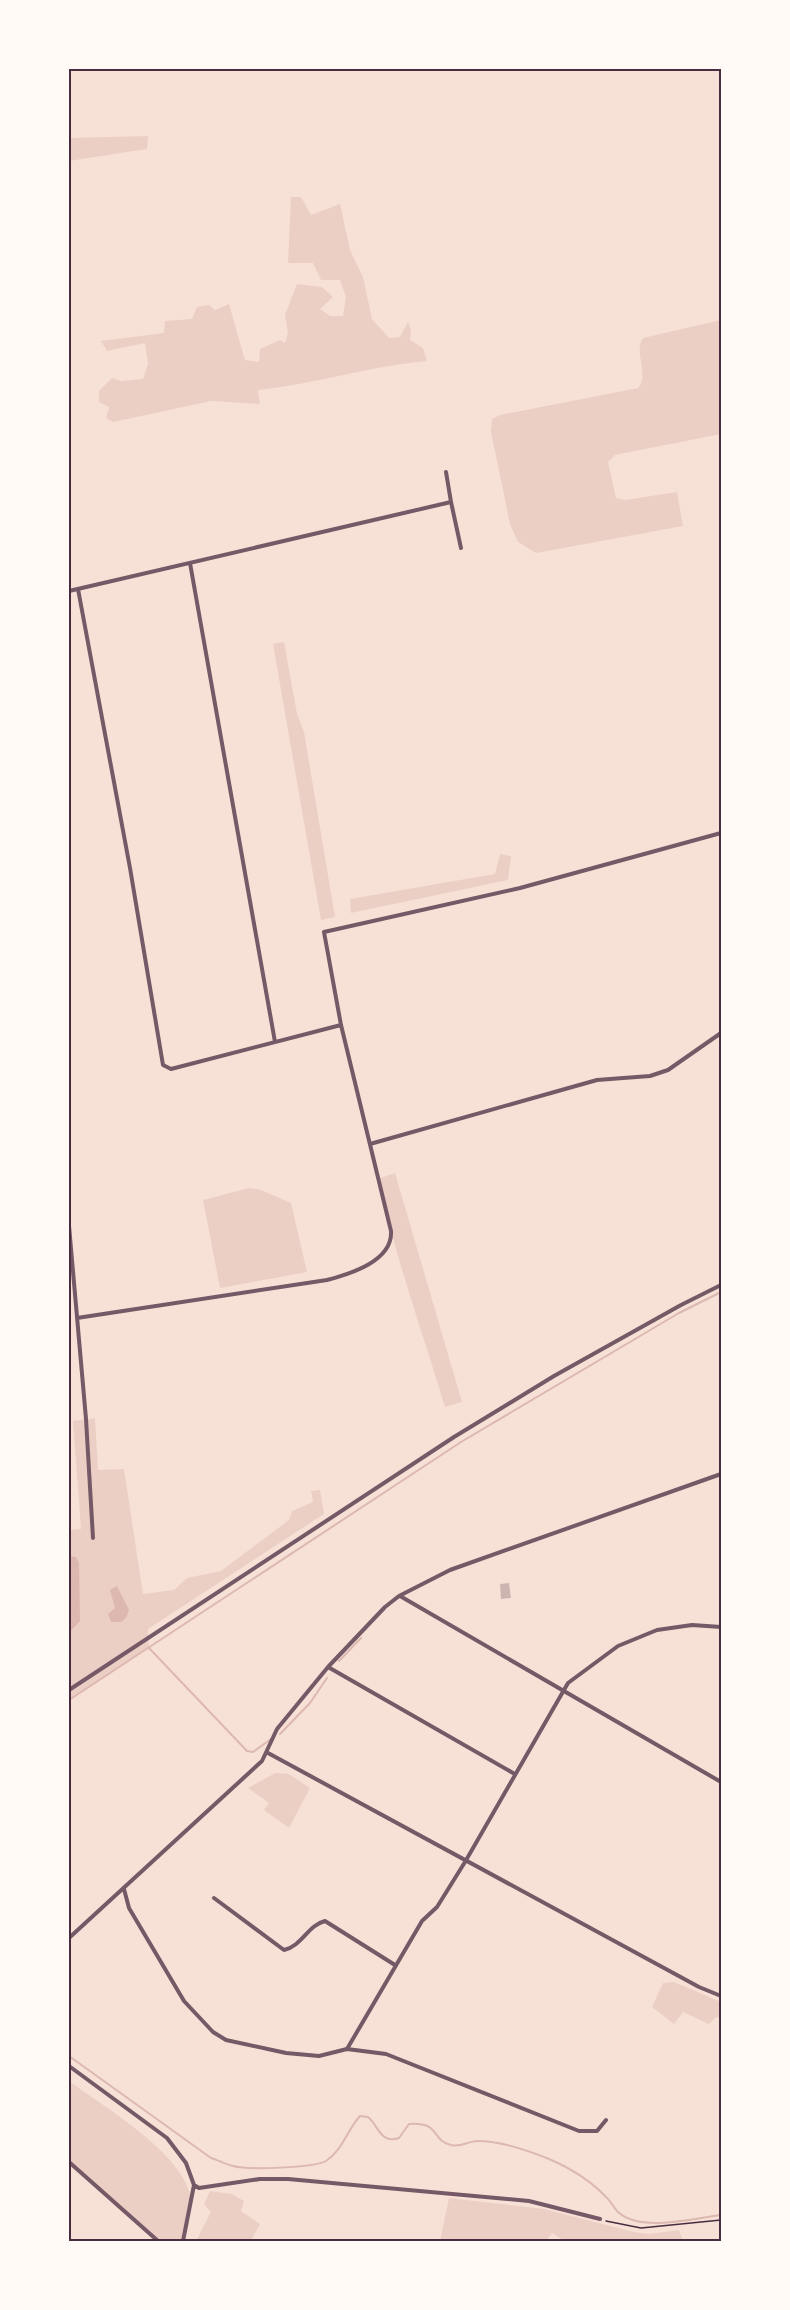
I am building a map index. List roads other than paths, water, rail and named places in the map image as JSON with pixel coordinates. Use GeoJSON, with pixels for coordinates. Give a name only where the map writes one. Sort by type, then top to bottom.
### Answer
{"type":"FeatureCollection","features":[{"type":"Feature","properties":{"kind":"street"},"geometry":{"type":"LineString","coordinates":[[446,472],[461,548]]}},
{"type":"Feature","properties":{"kind":"street"},"geometry":{"type":"LineString","coordinates":[[69,591],[451,502]]}},
{"type":"Feature","properties":{"kind":"street"},"geometry":{"type":"LineString","coordinates":[[190,563],[275,1042]]}},
{"type":"Feature","properties":{"kind":"street"},"geometry":{"type":"LineString","coordinates":[[78,588],[130,868],[163,1065],[171,1070],[341,1025]]}},
{"type":"Feature","properties":{"kind":"street"},"geometry":{"type":"LineString","coordinates":[[77,1318],[327,1280],[345,1275],[385,1252],[392,1240],[341,1025],[324,932],[520,888],[721,833]]}},
{"type":"Feature","properties":{"kind":"street"},"geometry":{"type":"LineString","coordinates":[[370,1144],[597,1080],[650,1076],[668,1070],[721,1033]]}},
{"type":"Feature","properties":{"kind":"street"},"geometry":{"type":"LineString","coordinates":[[69,1226],[93,1538]]}},
{"type":"Feature","properties":{"kind":"street"},"geometry":{"type":"LineString","coordinates":[[69,1690],[454,1437],[554,1376],[721,1285]]}},
{"type":"Feature","properties":{"kind":"street"},"geometry":{"type":"LineString","coordinates":[[69,1938],[268,1754],[277,1729],[328,1667],[399,1596],[450,1570],[721,1474]]}},
{"type":"Feature","properties":{"kind":"street"},"geometry":{"type":"LineString","coordinates":[[399,1596],[721,1782]]}},
{"type":"Feature","properties":{"kind":"street"},"geometry":{"type":"LineString","coordinates":[[347,2049],[422,1921],[437,1907],[465,1862],[513,1773],[563,1689],[576,1676],[618,1646],[636,1638],[657,1630],[692,1624],[721,1627]]}},
{"type":"Feature","properties":{"kind":"street"},"geometry":{"type":"LineString","coordinates":[[328,1667],[513,1773]]}},
{"type":"Feature","properties":{"kind":"street"},"geometry":{"type":"LineString","coordinates":[[268,1754],[465,1862],[699,1987],[721,1996]]}},
{"type":"Feature","properties":{"kind":"street"},"geometry":{"type":"LineString","coordinates":[[124,1889],[129,1908],[168,1976],[184,2001],[213,2032],[242,2044],[286,2053],[319,2056],[347,2049],[386,2054],[579,2131],[597,2131],[606,2120]]}},
{"type":"Feature","properties":{"kind":"street"},"geometry":{"type":"LineString","coordinates":[[214,1898],[284,1950],[292,1948],[318,1922],[325,1921],[395,1965]]}},
{"type":"Feature","properties":{"kind":"street"},"geometry":{"type":"LineString","coordinates":[[69,2066],[168,2138],[186,2163],[194,2185],[183,2241]]}},
{"type":"Feature","properties":{"kind":"street"},"geometry":{"type":"LineString","coordinates":[[69,2162],[158,2241]]}},
{"type":"Feature","properties":{"kind":"street"},"geometry":{"type":"LineString","coordinates":[[194,2185],[199,2188],[260,2179],[288,2180],[529,2200],[600,2219]]}},
{"type":"Feature","properties":{"kind":"waterway"},"geometry":{"type":"LineString","coordinates":[[69,1700],[461,1442],[679,1313],[721,1292]]}},
{"type":"Feature","properties":{"kind":"waterway"},"geometry":{"type":"LineString","coordinates":[[339,1661],[361,1638]]}},
{"type":"Feature","properties":{"kind":"waterway"},"geometry":{"type":"LineString","coordinates":[[149,1648],[247,1751],[253,1752],[271,1739]]}},
{"type":"Feature","properties":{"kind":"waterway"},"geometry":{"type":"LineString","coordinates":[[280,1734],[310,1703],[327,1678]]}},
{"type":"Feature","properties":{"kind":"waterway"},"geometry":{"type":"LineString","coordinates":[[69,2056],[211,2158],[233,2166],[280,2168],[326,2161],[341,2146],[360,2116],[368,2117],[380,2133],[388,2139],[399,2138],[409,2124],[419,2124],[431,2128],[440,2139],[451,2145],[487,2141],[541,2156],[580,2175],[600,2191],[618,2212],[640,2222],[668,2222],[721,2215]]}}]}
